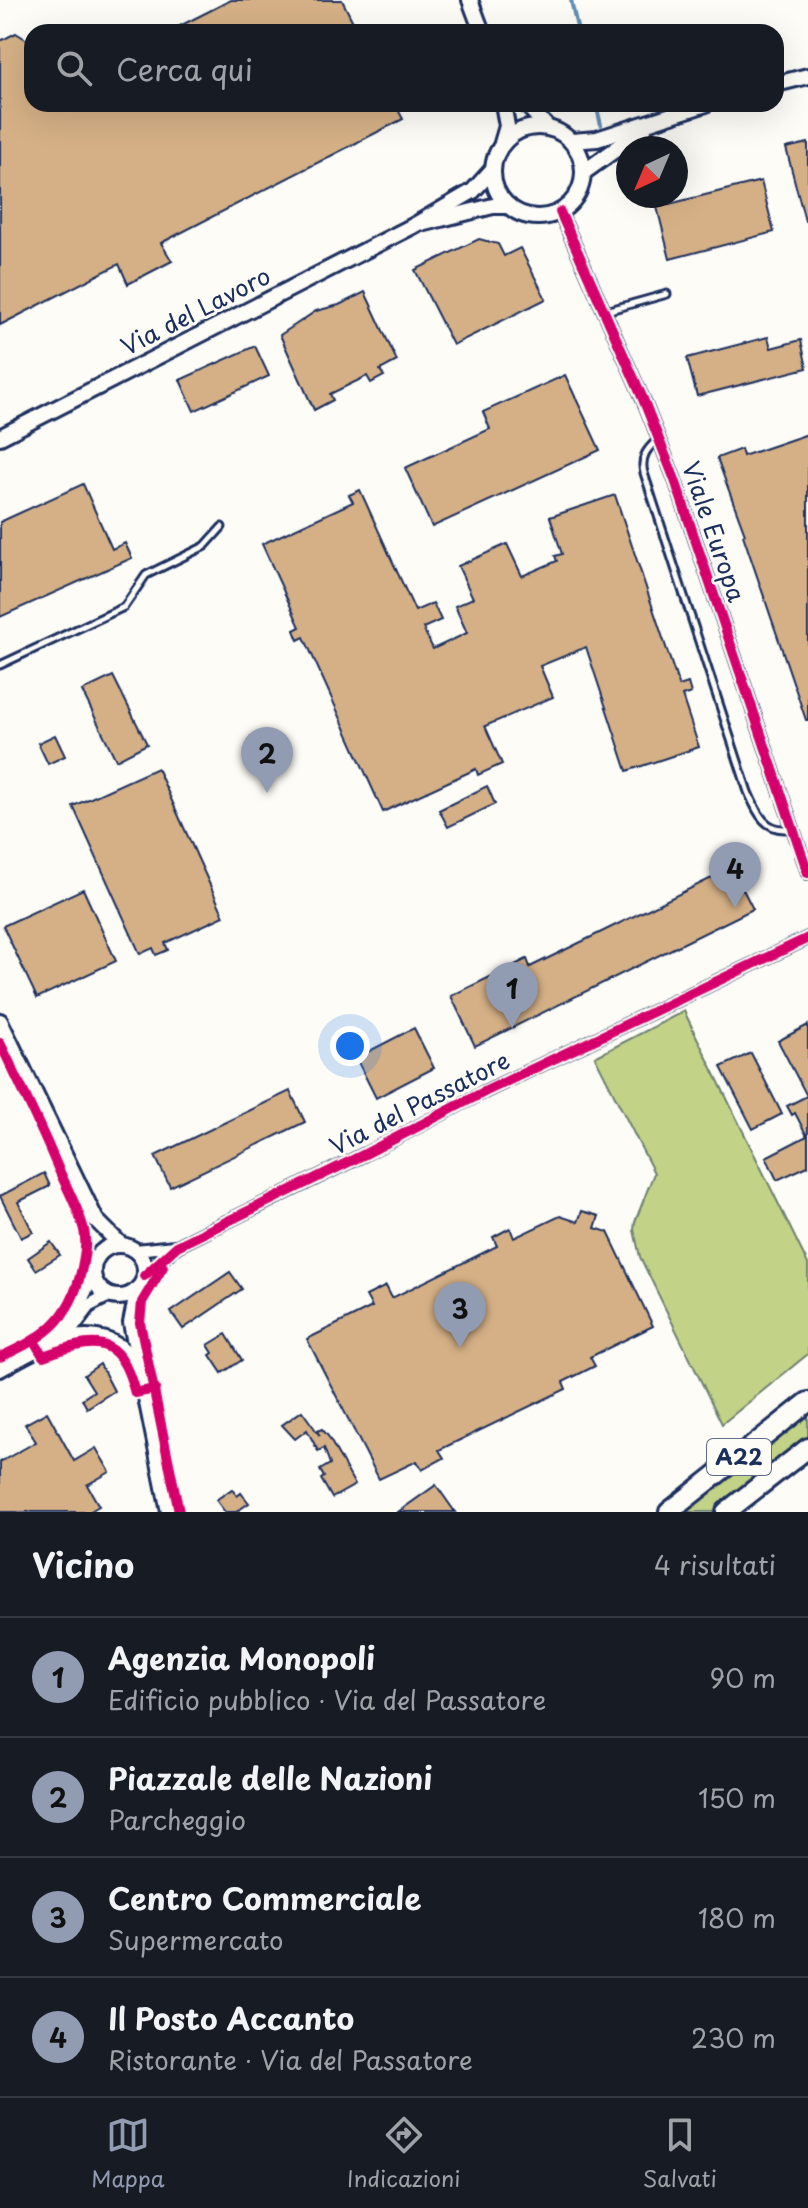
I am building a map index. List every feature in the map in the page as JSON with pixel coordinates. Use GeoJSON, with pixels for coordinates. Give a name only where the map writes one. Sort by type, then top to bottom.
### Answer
{"type":"FeatureCollection","features":[{"type":"Feature","properties":{"kind":"highway","name":"A22"},"geometry":{"type":"LineString","coordinates":[[669,1512],[808,1402]]}},
{"type":"Feature","properties":{"kind":"highway","name":"A22"},"geometry":{"type":"LineString","coordinates":[[726,1512],[808,1448]]}},
{"type":"Feature","properties":{"kind":"main road"},"geometry":{"type":"LineString","coordinates":[[470,0],[479,24]]}},
{"type":"Feature","properties":{"kind":"main road"},"geometry":{"type":"LineString","coordinates":[[784,82],[808,76]]}},
{"type":"Feature","properties":{"kind":"main road","name":"Via del Lavoro"},"geometry":{"type":"LineString","coordinates":[[0,437],[413,226],[473,191],[492,170],[507,126],[504,112]]}},
{"type":"Feature","properties":{"kind":"main road"},"geometry":{"type":"LineString","coordinates":[[533,112],[547,127]]}},
{"type":"Feature","properties":{"kind":"main road"},"geometry":{"type":"LineString","coordinates":[[572,141],[597,139],[683,112]]}},
{"type":"Feature","properties":{"kind":"main road"},"geometry":{"type":"LineString","coordinates":[[584,172],[655,122]]}},
{"type":"Feature","properties":{"kind":"main road"},"geometry":{"type":"LineString","coordinates":[[502,143],[522,129],[547,127],[572,141],[579,150],[584,172],[577,196],[560,212]]}},
{"type":"Feature","properties":{"kind":"main road"},"geometry":{"type":"LineString","coordinates":[[492,170],[497,190],[509,206]]}},
{"type":"Feature","properties":{"kind":"main road","name":"Via del Lavoro"},"geometry":{"type":"LineString","coordinates":[[413,226],[493,206],[509,206],[528,216],[539,217],[560,212]]}},
{"type":"Feature","properties":{"kind":"main road"},"geometry":{"type":"LineString","coordinates":[[0,1021],[96,1220],[120,1244],[135,1250],[143,1259],[131,1323],[169,1512]]}},
{"type":"Feature","properties":{"kind":"main road"},"geometry":{"type":"LineString","coordinates":[[96,1220],[99,1253]]}},
{"type":"Feature","properties":{"kind":"main road"},"geometry":{"type":"LineString","coordinates":[[120,1244],[108,1246],[99,1253],[93,1266],[93,1276],[98,1287],[110,1296],[131,1323]]}},
{"type":"Feature","properties":{"kind":"main road"},"geometry":{"type":"LineString","coordinates":[[110,1296],[127,1296],[141,1282]]}},
{"type":"Feature","properties":{"kind":"street","name":"Viale Europa"},"geometry":{"type":"LineString","coordinates":[[560,212],[659,438],[808,873]]}},
{"type":"Feature","properties":{"kind":"street","name":"Via del Passatore"},"geometry":{"type":"LineString","coordinates":[[141,1282],[177,1246],[484,1092],[808,938]]}},
{"type":"Feature","properties":{"kind":"street","name":"Via del Passatore"},"geometry":{"type":"LineString","coordinates":[[135,1250],[177,1246]]}},
{"type":"Feature","properties":{"kind":"street"},"geometry":{"type":"LineString","coordinates":[[50,1344],[80,1302],[93,1276]]}},
{"type":"Feature","properties":{"kind":"street"},"geometry":{"type":"LineString","coordinates":[[65,1338],[90,1305],[110,1296]]}},
{"type":"Feature","properties":{"kind":"street"},"geometry":{"type":"LineString","coordinates":[[0,1370],[65,1338],[87,1336],[106,1339],[123,1347],[140,1371]]}},
{"type":"Feature","properties":{"kind":"lane"},"geometry":{"type":"LineString","coordinates":[[605,312],[667,294]]}},
{"type":"Feature","properties":{"kind":"lane"},"geometry":{"type":"LineString","coordinates":[[659,438],[645,453],[642,466],[748,792],[760,815],[770,825],[781,831],[792,828]]}},
{"type":"Feature","properties":{"kind":"lane"},"geometry":{"type":"LineString","coordinates":[[0,665],[124,607],[146,575],[205,546],[222,527]]}},
{"type":"Feature","properties":{"kind":"green space"},"geometry":{"type":"Polygon","coordinates":[[[684,1011],[808,1264],[808,1354],[722,1424],[640,1257],[635,1222],[654,1173],[595,1057],[684,1011]]]}},
{"type":"Feature","properties":{"kind":"green space"},"geometry":{"type":"Polygon","coordinates":[[[808,1415],[808,1439],[717,1512],[685,1512],[808,1415]]]}},
{"type":"Feature","properties":{"kind":"building"},"geometry":{"type":"Polygon","coordinates":[[[231,0],[342,0],[354,24],[184,24],[231,0]]]}},
{"type":"Feature","properties":{"kind":"building"},"geometry":{"type":"Polygon","coordinates":[[[16,33],[24,38],[24,112],[399,112],[403,119],[161,243],[172,261],[128,284],[119,264],[0,325],[0,41],[16,33]]]}},
{"type":"Feature","properties":{"kind":"building"},"geometry":{"type":"Polygon","coordinates":[[[808,143],[808,221],[805,221],[786,148],[808,143]]]}},
{"type":"Feature","properties":{"kind":"building"},"geometry":{"type":"Polygon","coordinates":[[[761,181],[774,232],[670,259],[657,208],[688,208],[688,199],[761,181]]]}},
{"type":"Feature","properties":{"kind":"building"},"geometry":{"type":"Polygon","coordinates":[[[479,239],[498,244],[504,256],[520,248],[546,299],[453,345],[415,270],[479,239]]]}},
{"type":"Feature","properties":{"kind":"building"},"geometry":{"type":"Polygon","coordinates":[[[365,292],[397,361],[380,370],[384,376],[371,383],[367,376],[330,394],[333,400],[314,410],[280,335],[316,311],[339,305],[365,292]]]}},
{"type":"Feature","properties":{"kind":"building"},"geometry":{"type":"Polygon","coordinates":[[[768,337],[771,348],[801,340],[807,368],[697,396],[687,358],[768,337]]]}},
{"type":"Feature","properties":{"kind":"building"},"geometry":{"type":"Polygon","coordinates":[[[255,346],[269,376],[194,411],[180,380],[255,346]]]}},
{"type":"Feature","properties":{"kind":"building"},"geometry":{"type":"Polygon","coordinates":[[[565,375],[600,450],[432,527],[405,468],[490,429],[483,412],[565,375]]]}},
{"type":"Feature","properties":{"kind":"building"},"geometry":{"type":"Polygon","coordinates":[[[808,434],[806,720],[717,458],[741,449],[743,456],[808,434]]]}},
{"type":"Feature","properties":{"kind":"building"},"geometry":{"type":"Polygon","coordinates":[[[83,484],[112,549],[125,543],[132,558],[0,617],[0,522],[83,484]]]}},
{"type":"Feature","properties":{"kind":"building"},"geometry":{"type":"Polygon","coordinates":[[[360,490],[415,611],[433,603],[441,620],[423,628],[433,649],[467,633],[455,606],[473,598],[458,566],[507,544],[522,576],[557,561],[555,556],[562,554],[550,517],[615,495],[679,686],[688,683],[691,693],[682,696],[699,747],[627,771],[586,647],[540,666],[553,697],[485,726],[502,764],[478,775],[476,769],[383,812],[304,637],[298,640],[294,630],[300,627],[262,544],[353,502],[349,495],[360,490]]]}},
{"type":"Feature","properties":{"kind":"building"},"geometry":{"type":"Polygon","coordinates":[[[113,676],[147,744],[116,760],[82,691],[113,676]]]}},
{"type":"Feature","properties":{"kind":"building"},"geometry":{"type":"Polygon","coordinates":[[[55,735],[65,756],[48,764],[38,743],[55,735]]]}},
{"type":"Feature","properties":{"kind":"building"},"geometry":{"type":"Polygon","coordinates":[[[157,768],[224,916],[165,943],[168,950],[156,955],[153,948],[140,954],[73,806],[157,768]]]}},
{"type":"Feature","properties":{"kind":"building"},"geometry":{"type":"Polygon","coordinates":[[[487,786],[495,804],[448,827],[439,810],[487,786]]]}},
{"type":"Feature","properties":{"kind":"building"},"geometry":{"type":"Polygon","coordinates":[[[732,868],[753,909],[475,1046],[451,996],[527,959],[530,967],[732,868]]]}},
{"type":"Feature","properties":{"kind":"building"},"geometry":{"type":"Polygon","coordinates":[[[83,889],[116,961],[37,998],[3,926],[83,889]]]}},
{"type":"Feature","properties":{"kind":"building"},"geometry":{"type":"Polygon","coordinates":[[[808,1025],[808,1166],[777,1180],[766,1157],[807,1136],[795,1113],[792,1115],[787,1106],[807,1096],[778,1041],[808,1025]]]}},
{"type":"Feature","properties":{"kind":"building"},"geometry":{"type":"Polygon","coordinates":[[[414,1028],[434,1068],[376,1098],[356,1058],[414,1028]]]}},
{"type":"Feature","properties":{"kind":"building"},"geometry":{"type":"Polygon","coordinates":[[[751,1053],[782,1114],[753,1129],[721,1067],[751,1053]]]}},
{"type":"Feature","properties":{"kind":"building"},"geometry":{"type":"Polygon","coordinates":[[[290,1091],[305,1122],[170,1187],[155,1156],[290,1091]]]}},
{"type":"Feature","properties":{"kind":"building"},"geometry":{"type":"Polygon","coordinates":[[[44,1173],[50,1186],[18,1202],[33,1232],[21,1238],[0,1196],[44,1173]]]}},
{"type":"Feature","properties":{"kind":"building"},"geometry":{"type":"Polygon","coordinates":[[[582,1211],[599,1216],[595,1228],[608,1232],[653,1326],[590,1357],[595,1366],[563,1382],[566,1389],[439,1450],[444,1458],[422,1470],[417,1461],[379,1479],[307,1339],[372,1307],[366,1296],[386,1286],[392,1298],[497,1246],[493,1237],[510,1228],[514,1238],[560,1216],[578,1222],[582,1211]]]}},
{"type":"Feature","properties":{"kind":"building"},"geometry":{"type":"Polygon","coordinates":[[[51,1242],[60,1255],[36,1270],[28,1258],[51,1242]]]}},
{"type":"Feature","properties":{"kind":"building"},"geometry":{"type":"Polygon","coordinates":[[[230,1272],[242,1289],[183,1329],[171,1312],[230,1272]]]}},
{"type":"Feature","properties":{"kind":"building"},"geometry":{"type":"Polygon","coordinates":[[[226,1334],[242,1360],[222,1373],[210,1355],[213,1353],[208,1345],[226,1334]]]}},
{"type":"Feature","properties":{"kind":"building"},"geometry":{"type":"Polygon","coordinates":[[[100,1364],[114,1391],[87,1408],[82,1399],[94,1391],[84,1375],[100,1364]]]}},
{"type":"Feature","properties":{"kind":"building"},"geometry":{"type":"Polygon","coordinates":[[[302,1411],[320,1436],[317,1431],[322,1429],[328,1436],[355,1485],[332,1498],[321,1479],[324,1477],[320,1470],[330,1464],[324,1448],[318,1451],[307,1430],[295,1439],[282,1425],[302,1411]]]}},
{"type":"Feature","properties":{"kind":"building"},"geometry":{"type":"Polygon","coordinates":[[[47,1412],[74,1461],[96,1448],[110,1472],[87,1485],[99,1506],[89,1512],[0,1512],[0,1462],[36,1442],[25,1424],[47,1412]]]}},
{"type":"Feature","properties":{"kind":"building"},"geometry":{"type":"Polygon","coordinates":[[[436,1485],[455,1512],[398,1512],[436,1485]]]}},
{"type":"Feature","properties":{"kind":"building"},"geometry":{"type":"Polygon","coordinates":[[[232,1489],[237,1496],[241,1493],[249,1503],[236,1512],[225,1512],[216,1500],[232,1489]]]}},
{"type":"Feature","properties":{"kind":"waterway"},"geometry":{"type":"LineString","coordinates":[[571,0],[576,24]]}},
{"type":"Feature","properties":{"kind":"waterway"},"geometry":{"type":"LineString","coordinates":[[598,112],[601,125]]}},
{"type":"Feature","properties":{"kind":"cycle path"},"geometry":{"type":"LineString","coordinates":[[560,212],[643,399],[675,480],[808,873]]}},
{"type":"Feature","properties":{"kind":"cycle path"},"geometry":{"type":"LineString","coordinates":[[144,1276],[177,1246],[484,1092],[808,938]]}},
{"type":"Feature","properties":{"kind":"cycle path"},"geometry":{"type":"LineString","coordinates":[[0,1043],[75,1203],[85,1240],[76,1289],[62,1316],[30,1342],[0,1357]]}},
{"type":"Feature","properties":{"kind":"cycle path"},"geometry":{"type":"LineString","coordinates":[[163,1267],[142,1302],[140,1323],[179,1512]]}},
{"type":"Feature","properties":{"kind":"cycle path"},"geometry":{"type":"LineString","coordinates":[[34,1341],[43,1356],[77,1346],[102,1345],[113,1350],[121,1359],[135,1393],[155,1389]]}},
{"type":"Feature","properties":{"kind":"place","name":"Piazzale delle Nazioni"},"geometry":{"type":"Point","coordinates":[267,793]}},
{"type":"Feature","properties":{"kind":"place","name":"Il Posto Accanto"},"geometry":{"type":"Point","coordinates":[735,908]}},
{"type":"Feature","properties":{"kind":"place","name":"Agenzia Monopoli"},"geometry":{"type":"Point","coordinates":[512,1028]}},
{"type":"Feature","properties":{"kind":"place","name":"Centro Commerciale"},"geometry":{"type":"Point","coordinates":[460,1348]}}]}
